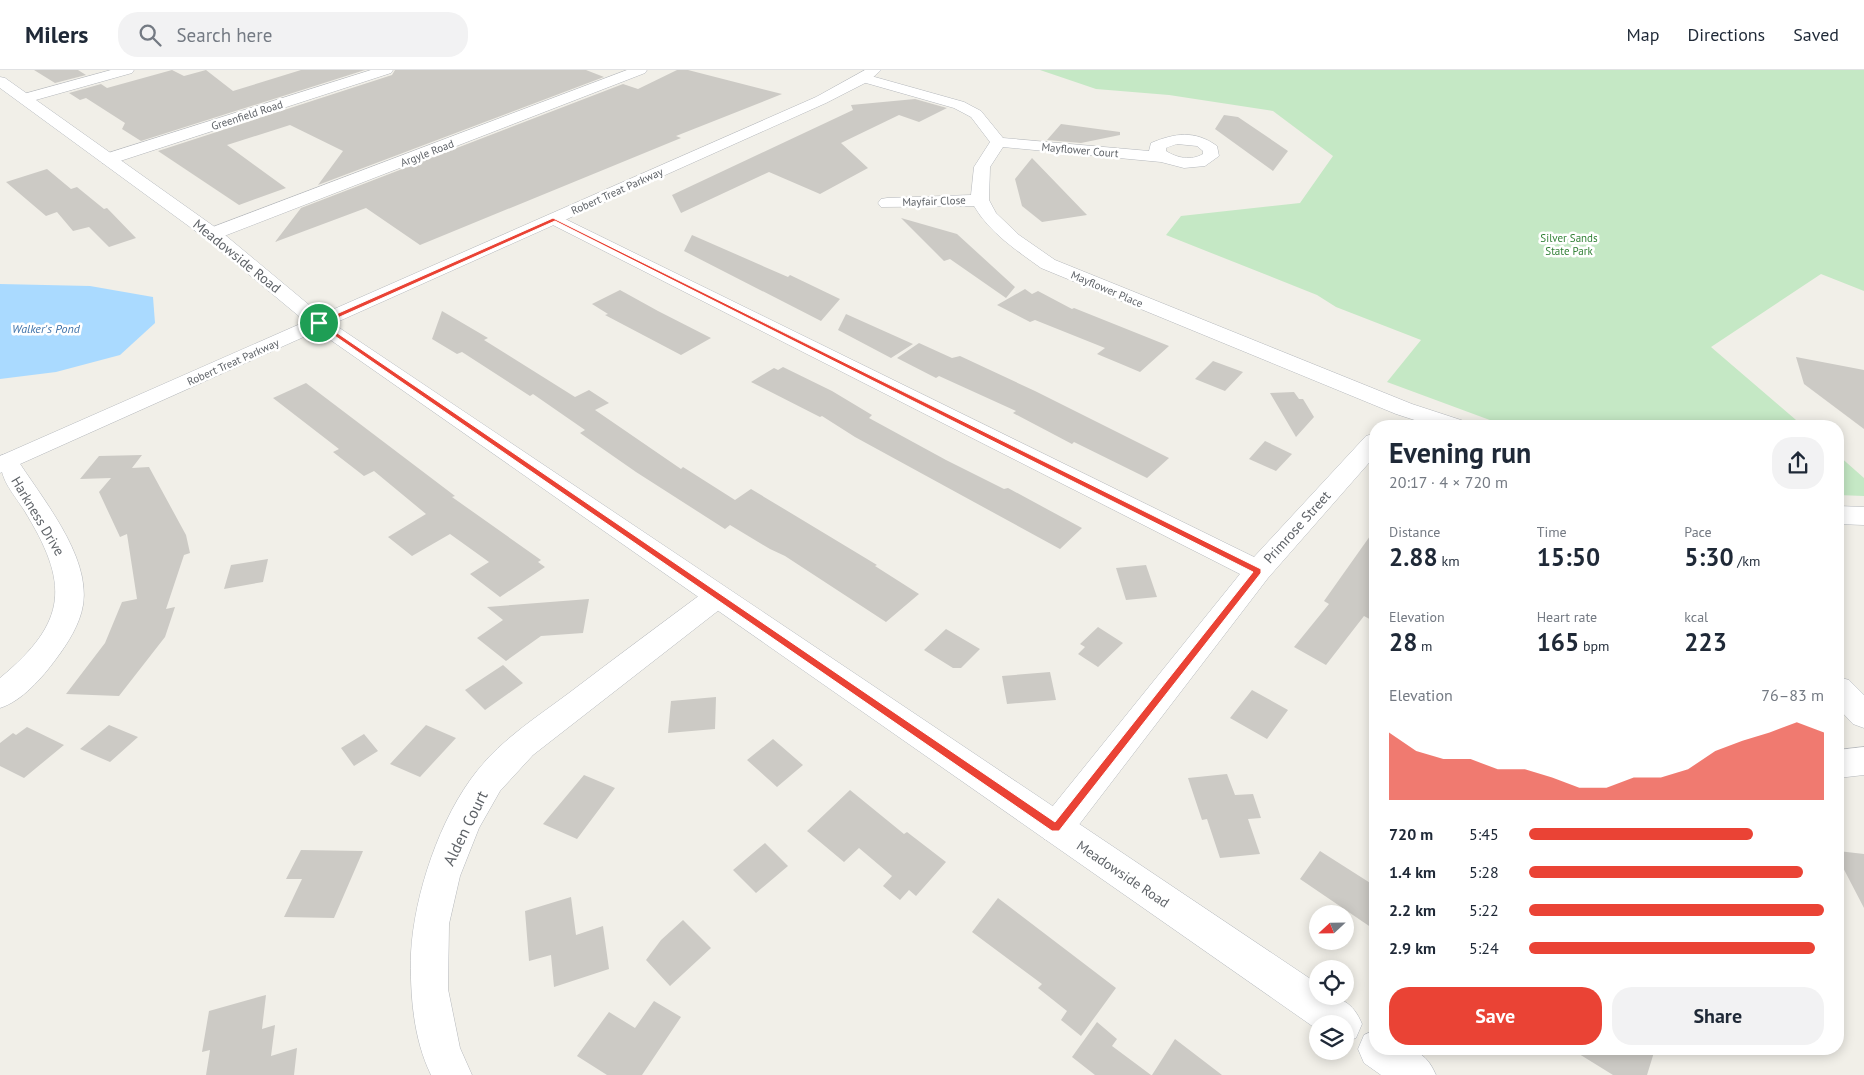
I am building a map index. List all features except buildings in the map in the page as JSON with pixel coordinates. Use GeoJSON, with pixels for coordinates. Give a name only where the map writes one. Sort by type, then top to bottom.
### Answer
{"type":"FeatureCollection","features":[{"type":"Feature","properties":{"kind":"street"},"geometry":{"type":"LineString","coordinates":[[25,98],[127,70]]}},
{"type":"Feature","properties":{"kind":"street","name":"Greenfield Road"},"geometry":{"type":"LineString","coordinates":[[108,160],[386,70]]}},
{"type":"Feature","properties":{"kind":"street","name":"Argyle Road"},"geometry":{"type":"LineString","coordinates":[[212,234],[640,70]]}},
{"type":"Feature","properties":{"kind":"street"},"geometry":{"type":"LineString","coordinates":[[869,74],[959,105],[976,114],[998,142],[982,166],[980,200]]}},
{"type":"Feature","properties":{"kind":"street","name":"Robert Treat Parkway"},"geometry":{"type":"LineString","coordinates":[[3,463],[821,100],[869,74]]}},
{"type":"Feature","properties":{"kind":"street","name":"Meadowside Road"},"geometry":{"type":"LineString","coordinates":[[0,81],[212,234],[319,323],[1329,1015]]}},
{"type":"Feature","properties":{"kind":"street","name":"Mayflower Court"},"geometry":{"type":"LineString","coordinates":[[998,142],[1163,157]]}},
{"type":"Feature","properties":{"kind":"street","name":"Mayfair Close"},"geometry":{"type":"LineString","coordinates":[[887,203],[980,200]]}},
{"type":"Feature","properties":{"kind":"street","name":"Mayflower Place"},"geometry":{"type":"LineString","coordinates":[[980,200],[990,216],[1012,239],[1048,264],[1404,409],[1438,420]]}},
{"type":"Feature","properties":{"kind":"street"},"geometry":{"type":"LineString","coordinates":[[555,219],[1258,571]]}},
{"type":"Feature","properties":{"kind":"street"},"geometry":{"type":"LineString","coordinates":[[1394,420],[1404,409]]}},
{"type":"Feature","properties":{"kind":"street","name":"Primrose Street"},"geometry":{"type":"LineString","coordinates":[[1056,828],[1258,571],[1369,448]]}},
{"type":"Feature","properties":{"kind":"street","name":"Harkness Drive"},"geometry":{"type":"LineString","coordinates":[[0,696],[41,657],[54,640],[64,622],[69,606],[70,592],[68,570],[60,551],[3,463]]}},
{"type":"Feature","properties":{"kind":"street"},"geometry":{"type":"LineString","coordinates":[[1844,514],[1864,516]]}},
{"type":"Feature","properties":{"kind":"street","name":"Alden Court"},"geometry":{"type":"LineString","coordinates":[[452,1075],[441,1053],[430,988],[431,924],[442,876],[464,822],[488,781],[522,746],[718,596]]}},
{"type":"Feature","properties":{"kind":"street"},"geometry":{"type":"LineString","coordinates":[[1844,695],[1864,715]]}},
{"type":"Feature","properties":{"kind":"street"},"geometry":{"type":"LineString","coordinates":[[1844,763],[1864,761]]}},
{"type":"Feature","properties":{"kind":"street"},"geometry":{"type":"LineString","coordinates":[[1354,1032],[1369,1043]]}},
{"type":"Feature","properties":{"kind":"street"},"geometry":{"type":"LineString","coordinates":[[1387,1055],[1416,1075]]}},
{"type":"Feature","properties":{"kind":"green space","name":"Silver Sands State Park"},"geometry":{"type":"Polygon","coordinates":[[[1040,70],[1864,70],[1864,291],[1821,274],[1711,347],[1796,420],[1490,420],[1387,382],[1421,340],[1336,307],[1317,295],[1166,235],[1181,216],[1300,203],[1333,156],[1273,111],[1169,95],[1096,89],[1040,70]]]}},
{"type":"Feature","properties":{"kind":"green space"},"geometry":{"type":"Polygon","coordinates":[[[1844,460],[1864,478],[1864,496],[1844,495],[1844,460]]]}},
{"type":"Feature","properties":{"kind":"water","name":"Walker's Pond"},"geometry":{"type":"Polygon","coordinates":[[[0,284],[90,286],[153,297],[155,323],[120,355],[56,372],[0,379],[0,284]]]}},
{"type":"Feature","properties":{"kind":"route"},"geometry":{"type":"LineString","coordinates":[[555,219],[1258,571],[1056,828],[319,323],[555,219]]}}]}
